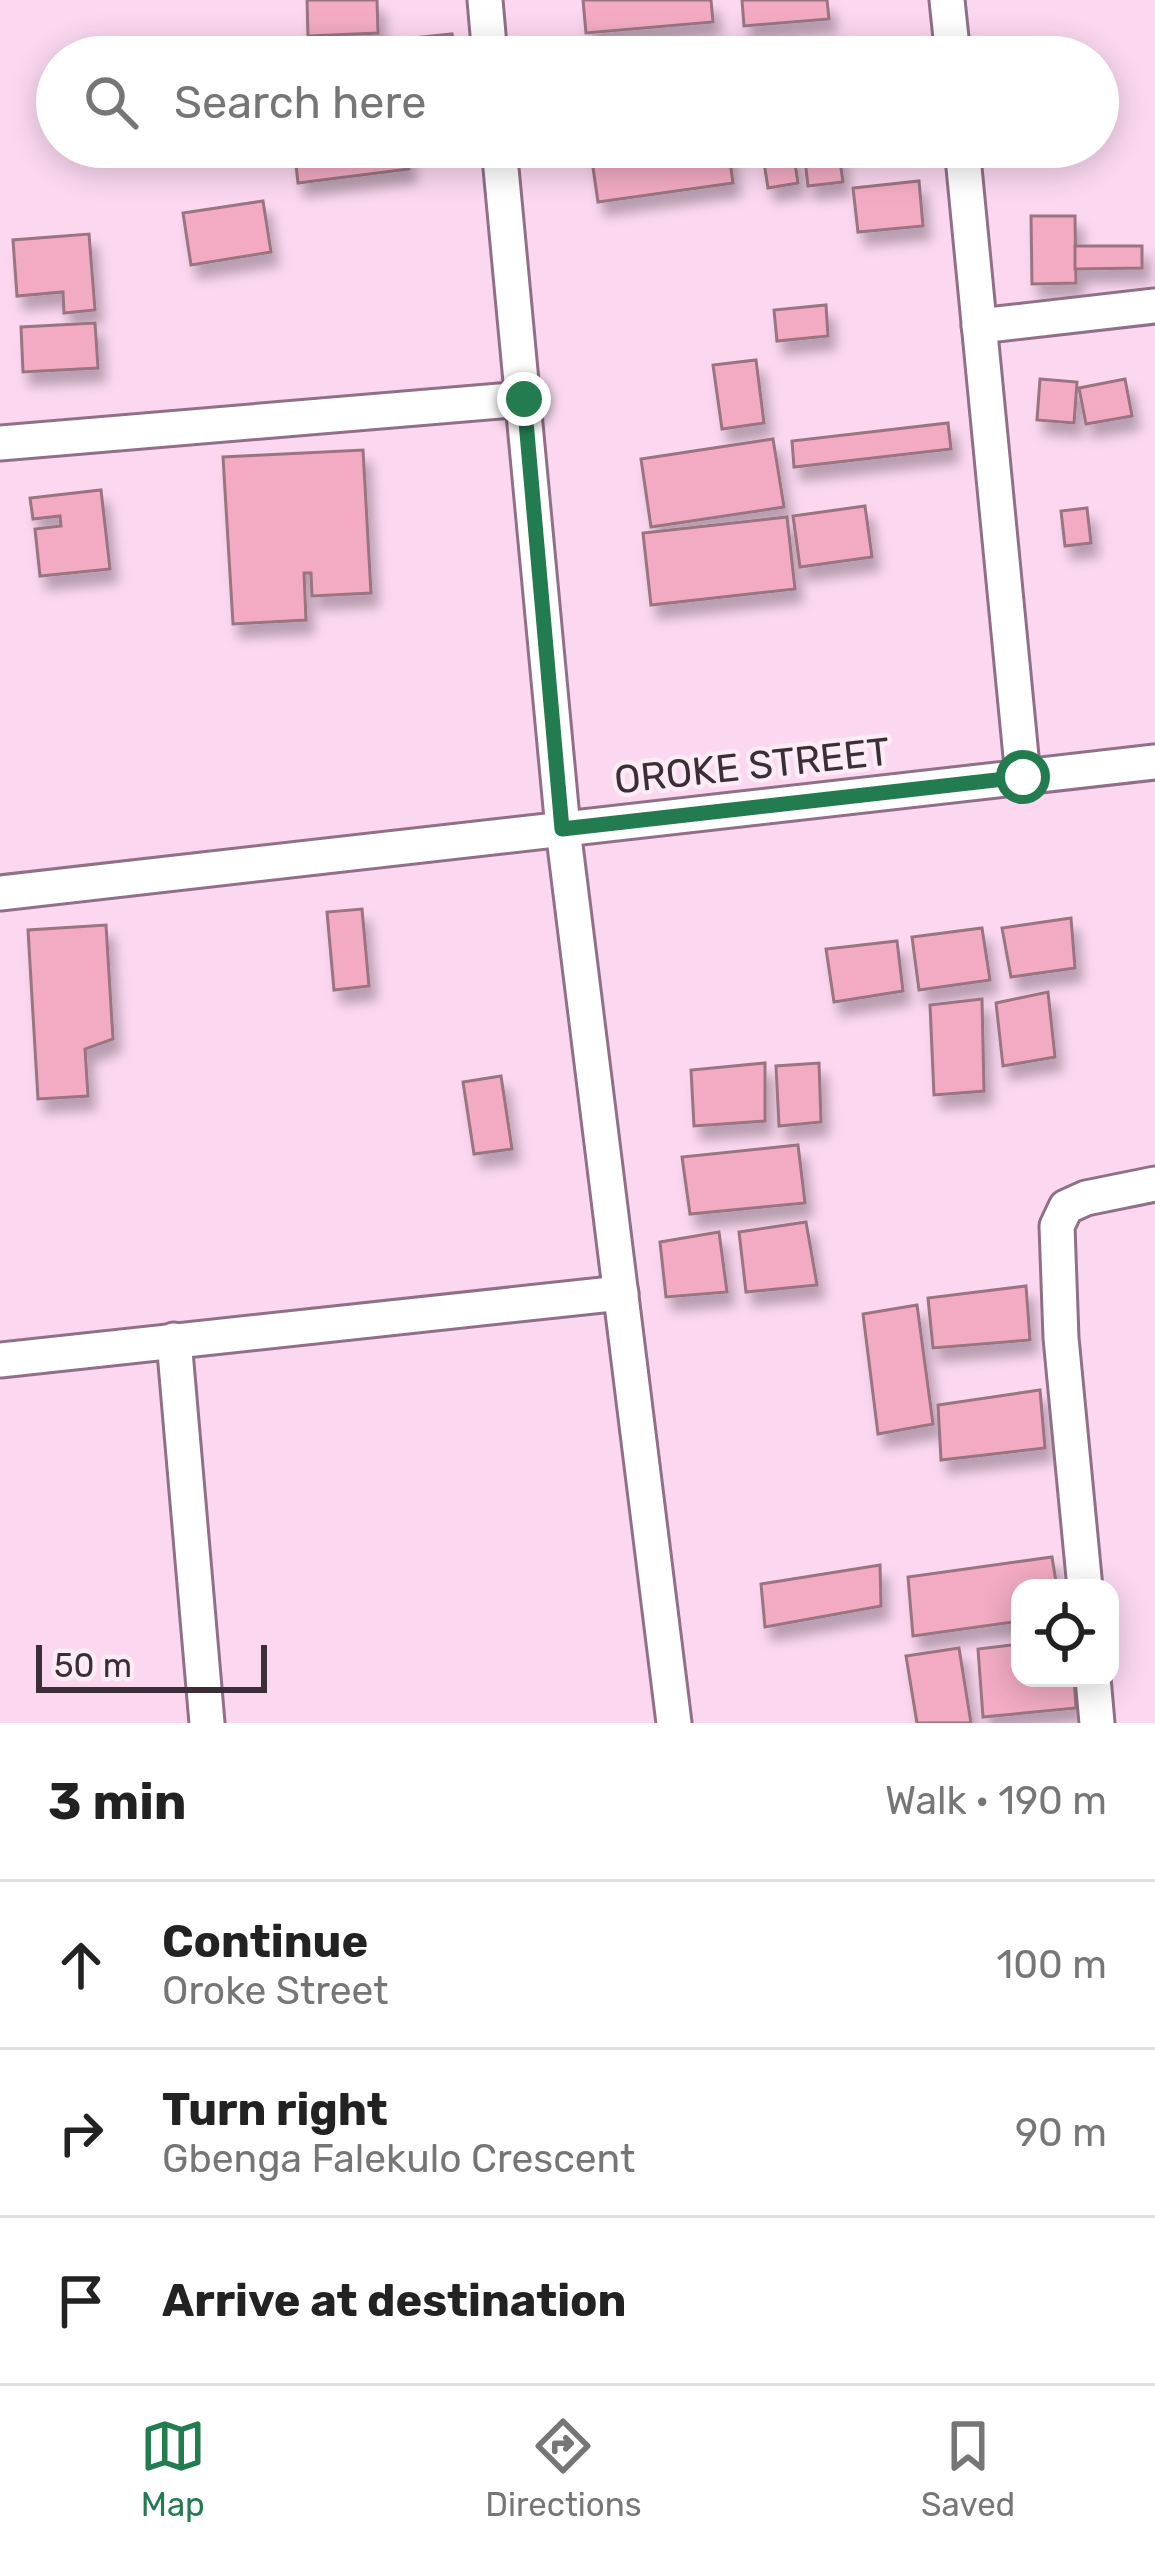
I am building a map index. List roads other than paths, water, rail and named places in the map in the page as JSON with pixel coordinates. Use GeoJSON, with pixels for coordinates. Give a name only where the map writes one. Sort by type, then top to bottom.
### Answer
{"type":"FeatureCollection","features":[{"type":"Feature","properties":{"kind":"street"},"geometry":{"type":"LineString","coordinates":[[485,0],[488,36]]}},
{"type":"Feature","properties":{"kind":"street"},"geometry":{"type":"LineString","coordinates":[[947,0],[951,36]]}},
{"type":"Feature","properties":{"kind":"street"},"geometry":{"type":"LineString","coordinates":[[501,168],[562,829],[674,1723]]}},
{"type":"Feature","properties":{"kind":"street"},"geometry":{"type":"LineString","coordinates":[[964,168],[1023,777]]}},
{"type":"Feature","properties":{"kind":"street"},"geometry":{"type":"LineString","coordinates":[[979,326],[1155,306]]}},
{"type":"Feature","properties":{"kind":"street"},"geometry":{"type":"LineString","coordinates":[[0,443],[524,399]]}},
{"type":"Feature","properties":{"kind":"street","name":"OROKE STREET"},"geometry":{"type":"LineString","coordinates":[[0,893],[1155,762]]}},
{"type":"Feature","properties":{"kind":"street"},"geometry":{"type":"LineString","coordinates":[[1083,1579],[1061,1338],[1057,1226],[1066,1207],[1086,1198],[1155,1184]]}},
{"type":"Feature","properties":{"kind":"street"},"geometry":{"type":"LineString","coordinates":[[0,1360],[621,1293]]}},
{"type":"Feature","properties":{"kind":"street"},"geometry":{"type":"LineString","coordinates":[[174,1340],[207,1723]]}},
{"type":"Feature","properties":{"kind":"street"},"geometry":{"type":"LineString","coordinates":[[1094,1687],[1097,1723]]}}]}
